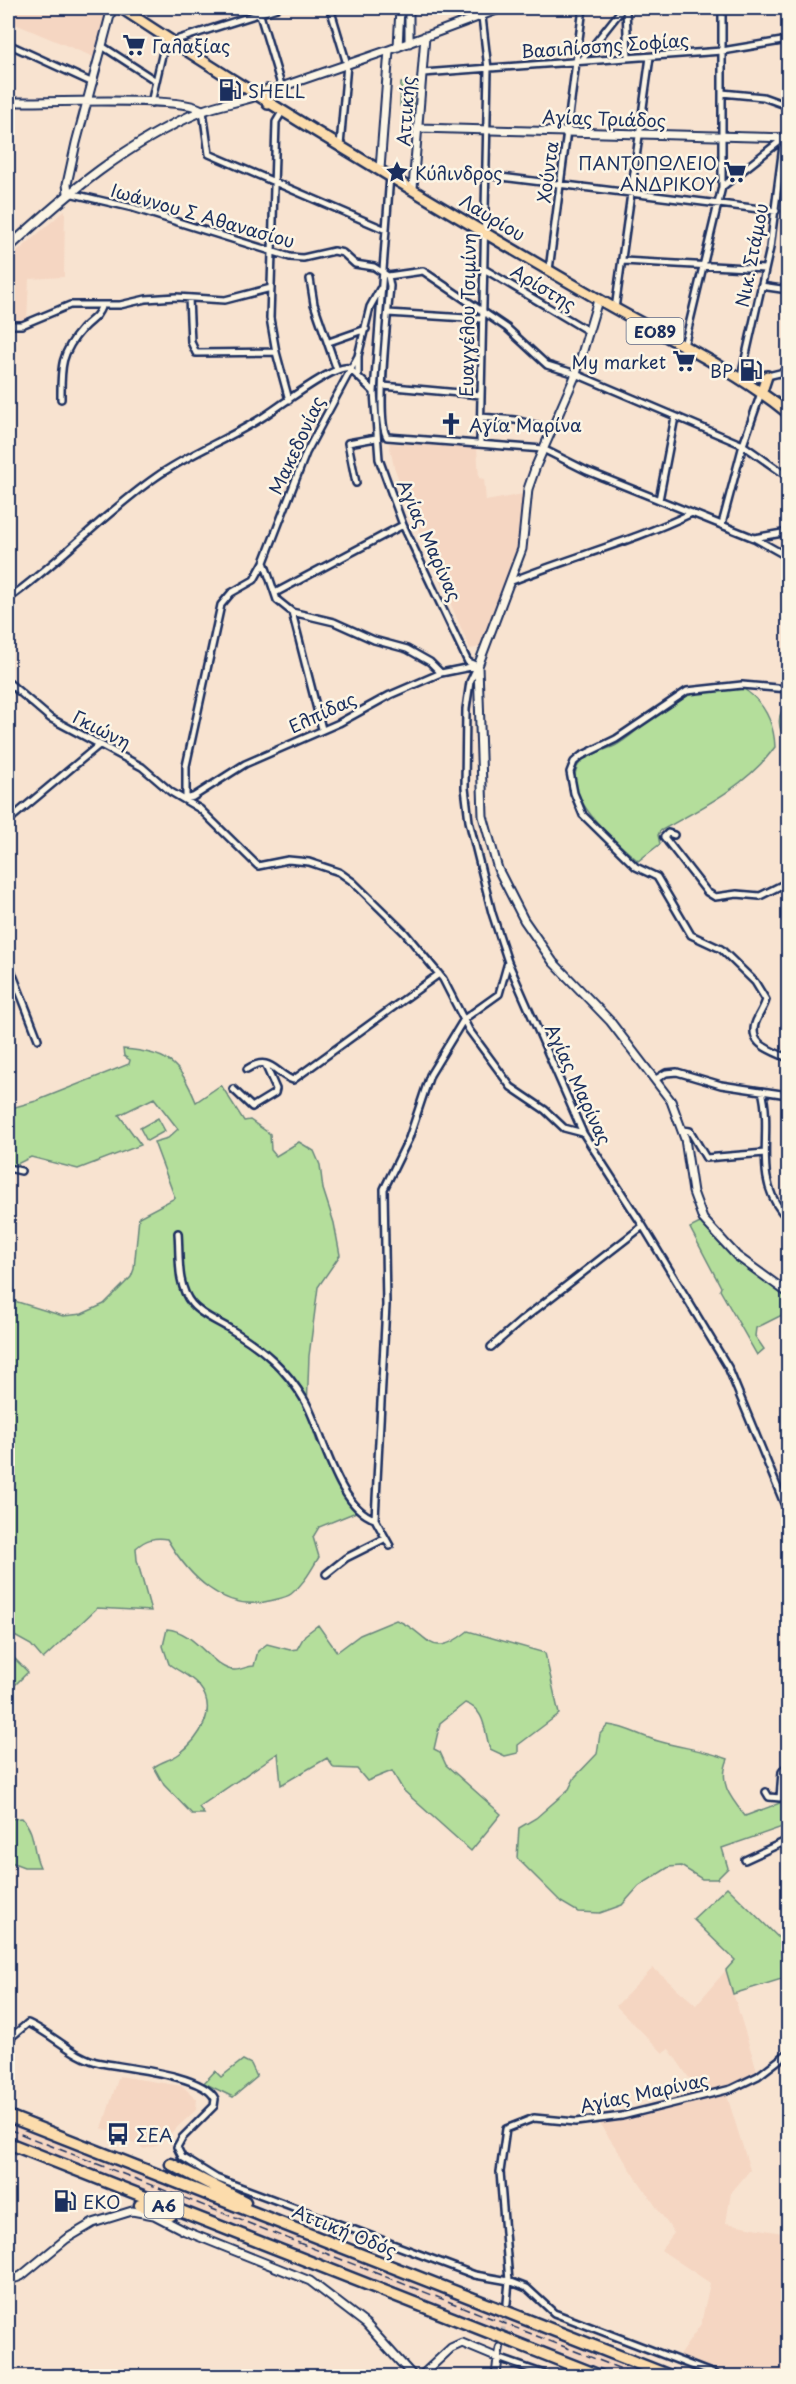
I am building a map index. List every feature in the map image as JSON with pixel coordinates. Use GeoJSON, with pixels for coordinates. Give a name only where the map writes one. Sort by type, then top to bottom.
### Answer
{"type":"FeatureCollection","features":[{"type":"Feature","properties":{"kind":"highway","name":"Αττική Οδός"},"geometry":{"type":"LineString","coordinates":[[8,2116],[670,2376]]}},
{"type":"Feature","properties":{"kind":"highway","name":"Α6"},"geometry":{"type":"LineString","coordinates":[[8,2143],[600,2376]]}},
{"type":"Feature","properties":{"kind":"highway"},"geometry":{"type":"LineString","coordinates":[[171,2164],[218,2187],[274,2219]]}},
{"type":"Feature","properties":{"kind":"highway"},"geometry":{"type":"LineString","coordinates":[[140,2205],[280,2257],[321,2267]]}},
{"type":"Feature","properties":{"kind":"main road","name":"Λαυρίου"},"geometry":{"type":"LineString","coordinates":[[121,8],[268,104],[413,188],[598,300],[744,379],[789,413]]}},
{"type":"Feature","properties":{"kind":"main road"},"geometry":{"type":"LineString","coordinates":[[268,90],[268,104]]}},
{"type":"Feature","properties":{"kind":"main road"},"geometry":{"type":"LineString","coordinates":[[8,248],[68,193],[142,140],[203,111],[255,96]]}},
{"type":"Feature","properties":{"kind":"main road"},"geometry":{"type":"LineString","coordinates":[[762,391],[767,376]]}},
{"type":"Feature","properties":{"kind":"street"},"geometry":{"type":"LineString","coordinates":[[68,193],[67,184],[76,144],[112,8]]}},
{"type":"Feature","properties":{"kind":"street"},"geometry":{"type":"LineString","coordinates":[[151,103],[156,81],[171,40],[259,10],[277,8]]}},
{"type":"Feature","properties":{"kind":"street"},"geometry":{"type":"LineString","coordinates":[[330,8],[347,64],[340,146]]}},
{"type":"Feature","properties":{"kind":"street"},"geometry":{"type":"LineString","coordinates":[[398,47],[400,8]]}},
{"type":"Feature","properties":{"kind":"street"},"geometry":{"type":"LineString","coordinates":[[409,8],[409,43]]}},
{"type":"Feature","properties":{"kind":"street"},"geometry":{"type":"LineString","coordinates":[[255,96],[281,85],[409,43],[482,11],[502,8]]}},
{"type":"Feature","properties":{"kind":"street","name":"Χούντα"},"geometry":{"type":"LineString","coordinates":[[549,270],[579,61],[583,8]]}},
{"type":"Feature","properties":{"kind":"street"},"geometry":{"type":"LineString","coordinates":[[579,61],[624,8]]}},
{"type":"Feature","properties":{"kind":"street"},"geometry":{"type":"LineString","coordinates":[[624,8],[628,58]]}},
{"type":"Feature","properties":{"kind":"street"},"geometry":{"type":"LineString","coordinates":[[684,347],[716,204],[722,187],[722,8]]}},
{"type":"Feature","properties":{"kind":"street"},"geometry":{"type":"LineString","coordinates":[[259,10],[281,85]]}},
{"type":"Feature","properties":{"kind":"street","name":"Ευαγγέλου Τσιμίνη"},"geometry":{"type":"LineString","coordinates":[[480,444],[488,69],[482,11]]}},
{"type":"Feature","properties":{"kind":"street","name":"Αττικής"},"geometry":{"type":"LineString","coordinates":[[413,188],[425,36]]}},
{"type":"Feature","properties":{"kind":"street","name":"Βασιλίσσης Σοφίας"},"geometry":{"type":"LineString","coordinates":[[423,73],[722,51],[789,40]]}},
{"type":"Feature","properties":{"kind":"street"},"geometry":{"type":"LineString","coordinates":[[8,44],[93,83]]}},
{"type":"Feature","properties":{"kind":"street"},"geometry":{"type":"LineString","coordinates":[[102,46],[156,81]]}},
{"type":"Feature","properties":{"kind":"street","name":"Αττικής"},"geometry":{"type":"LineString","coordinates":[[380,169],[389,50]]}},
{"type":"Feature","properties":{"kind":"street"},"geometry":{"type":"LineString","coordinates":[[615,309],[633,193],[650,57]]}},
{"type":"Feature","properties":{"kind":"street"},"geometry":{"type":"LineString","coordinates":[[722,93],[763,97],[788,108]]}},
{"type":"Feature","properties":{"kind":"street"},"geometry":{"type":"LineString","coordinates":[[8,102],[117,101],[197,106],[203,111],[209,154],[386,230]]}},
{"type":"Feature","properties":{"kind":"street"},"geometry":{"type":"LineString","coordinates":[[282,112],[276,122],[270,318],[276,352],[289,400]]}},
{"type":"Feature","properties":{"kind":"street","name":"Αγίας Τριάδος"},"geometry":{"type":"LineString","coordinates":[[419,128],[787,136]]}},
{"type":"Feature","properties":{"kind":"street"},"geometry":{"type":"LineString","coordinates":[[722,187],[787,136]]}},
{"type":"Feature","properties":{"kind":"street","name":"Νικ. Στάμου"},"geometry":{"type":"LineString","coordinates":[[744,379],[776,211],[787,136]]}},
{"type":"Feature","properties":{"kind":"street","name":"Αγίας Μαρίνας"},"geometry":{"type":"LineString","coordinates":[[390,175],[374,392],[376,438],[382,469],[403,525],[468,662],[478,666]]}},
{"type":"Feature","properties":{"kind":"street"},"geometry":{"type":"LineString","coordinates":[[485,175],[776,211]]}},
{"type":"Feature","properties":{"kind":"street","name":"Ιωάννου Σ Αθανασίου"},"geometry":{"type":"LineString","coordinates":[[68,193],[133,208],[272,251],[303,258],[327,252],[343,253],[355,264],[374,267],[388,276]]}},
{"type":"Feature","properties":{"kind":"street"},"geometry":{"type":"LineString","coordinates":[[623,261],[765,268]]}},
{"type":"Feature","properties":{"kind":"street","name":"Αρίστης"},"geometry":{"type":"LineString","coordinates":[[484,269],[588,332]]}},
{"type":"Feature","properties":{"kind":"street"},"geometry":{"type":"LineString","coordinates":[[789,477],[743,445],[548,364],[482,310],[423,271],[388,276],[382,424],[387,436],[543,449],[658,500],[754,538],[789,557]]}},
{"type":"Feature","properties":{"kind":"street"},"geometry":{"type":"LineString","coordinates":[[310,279],[314,304],[337,370]]}},
{"type":"Feature","properties":{"kind":"street"},"geometry":{"type":"LineString","coordinates":[[760,286],[789,290]]}},
{"type":"Feature","properties":{"kind":"street"},"geometry":{"type":"LineString","coordinates":[[8,325],[22,325],[70,305],[120,305],[146,299],[225,300],[271,288]]}},
{"type":"Feature","properties":{"kind":"street","name":"Μακεδονίας"},"geometry":{"type":"LineString","coordinates":[[186,799],[186,766],[221,605],[231,592],[254,580],[264,562],[306,453],[349,368],[358,356],[373,300],[380,289]]}},
{"type":"Feature","properties":{"kind":"street"},"geometry":{"type":"LineString","coordinates":[[189,298],[191,342],[196,353],[276,352]]}},
{"type":"Feature","properties":{"kind":"street","name":"Αγίας Μαρίνας"},"geometry":{"type":"LineString","coordinates":[[598,300],[576,374],[528,489],[522,549],[512,581],[470,682],[466,710],[465,788],[469,821],[492,913],[508,962],[583,1133],[643,1226],[728,1367],[789,1513]]}},
{"type":"Feature","properties":{"kind":"street"},"geometry":{"type":"LineString","coordinates":[[61,399],[61,363],[64,353],[84,327],[96,320],[102,305]]}},
{"type":"Feature","properties":{"kind":"street"},"geometry":{"type":"LineString","coordinates":[[388,314],[482,319]]}},
{"type":"Feature","properties":{"kind":"street"},"geometry":{"type":"LineString","coordinates":[[329,342],[366,329]]}},
{"type":"Feature","properties":{"kind":"street"},"geometry":{"type":"LineString","coordinates":[[358,356],[358,375]]}},
{"type":"Feature","properties":{"kind":"street"},"geometry":{"type":"LineString","coordinates":[[8,599],[72,549],[101,520],[154,478],[195,453],[246,428],[337,370],[349,368],[374,392]]}},
{"type":"Feature","properties":{"kind":"street"},"geometry":{"type":"LineString","coordinates":[[744,379],[789,371]]}},
{"type":"Feature","properties":{"kind":"street"},"geometry":{"type":"LineString","coordinates":[[383,386],[481,395]]}},
{"type":"Feature","properties":{"kind":"street"},"geometry":{"type":"LineString","coordinates":[[722,524],[743,445],[762,391]]}},
{"type":"Feature","properties":{"kind":"street"},"geometry":{"type":"LineString","coordinates":[[481,417],[515,420],[552,429]]}},
{"type":"Feature","properties":{"kind":"street"},"geometry":{"type":"LineString","coordinates":[[658,500],[675,417]]}},
{"type":"Feature","properties":{"kind":"street"},"geometry":{"type":"LineString","coordinates":[[356,483],[348,443],[376,438]]}},
{"type":"Feature","properties":{"kind":"street"},"geometry":{"type":"LineString","coordinates":[[512,581],[572,558],[645,536],[693,513]]}},
{"type":"Feature","properties":{"kind":"street"},"geometry":{"type":"LineString","coordinates":[[275,593],[403,525]]}},
{"type":"Feature","properties":{"kind":"street"},"geometry":{"type":"LineString","coordinates":[[754,538],[789,532]]}},
{"type":"Feature","properties":{"kind":"street"},"geometry":{"type":"LineString","coordinates":[[264,562],[275,593],[282,605],[292,612],[334,622],[374,640],[407,649],[430,662],[441,673]]}},
{"type":"Feature","properties":{"kind":"street"},"geometry":{"type":"LineString","coordinates":[[292,612],[322,729]]}},
{"type":"Feature","properties":{"kind":"street"},"geometry":{"type":"LineString","coordinates":[[478,666],[483,762],[481,799],[488,841],[504,885],[543,949],[610,1021],[671,1101],[682,1131],[693,1192],[703,1219],[737,1256],[789,1293]]}},
{"type":"Feature","properties":{"kind":"street","name":"Ελπίδας"},"geometry":{"type":"LineString","coordinates":[[186,799],[246,764],[441,673],[478,666]]}},
{"type":"Feature","properties":{"kind":"street","name":"Γκιώνη"},"geometry":{"type":"LineString","coordinates":[[8,682],[50,718],[142,768],[171,792],[186,799],[218,823],[258,866],[288,860],[309,862],[339,872],[353,882],[405,933],[438,974]]}},
{"type":"Feature","properties":{"kind":"street"},"geometry":{"type":"LineString","coordinates":[[789,689],[742,685],[687,691],[616,739],[581,756],[574,762],[570,771],[574,793],[583,815],[636,867],[657,877],[691,935],[722,949],[762,990],[766,1000],[754,1025],[756,1042],[789,1058]]}},
{"type":"Feature","properties":{"kind":"street"},"geometry":{"type":"LineString","coordinates":[[8,821],[99,745]]}},
{"type":"Feature","properties":{"kind":"street"},"geometry":{"type":"LineString","coordinates":[[674,836],[668,833],[664,837],[708,894],[715,897],[740,894],[760,896],[789,882]]}},
{"type":"Feature","properties":{"kind":"street"},"geometry":{"type":"LineString","coordinates":[[8,962],[38,1039]]}},
{"type":"Feature","properties":{"kind":"street"},"geometry":{"type":"LineString","coordinates":[[390,1546],[384,1539],[375,1519],[386,1305],[384,1189],[409,1138],[430,1075],[464,1019],[499,994],[508,962]]}},
{"type":"Feature","properties":{"kind":"street"},"geometry":{"type":"LineString","coordinates":[[247,1069],[254,1065],[276,1066],[293,1080],[438,974],[448,986],[473,1037],[511,1087],[545,1110],[564,1128],[583,1133]]}},
{"type":"Feature","properties":{"kind":"street"},"geometry":{"type":"LineString","coordinates":[[233,1089],[252,1107],[275,1093],[276,1089],[266,1064]]}},
{"type":"Feature","properties":{"kind":"street"},"geometry":{"type":"LineString","coordinates":[[656,1079],[677,1072],[721,1085],[789,1095]]}},
{"type":"Feature","properties":{"kind":"street"},"geometry":{"type":"LineString","coordinates":[[762,1091],[767,1122],[765,1153],[767,1185],[782,1212]]}},
{"type":"Feature","properties":{"kind":"street"},"geometry":{"type":"LineString","coordinates":[[682,1131],[690,1131],[706,1158],[765,1153]]}},
{"type":"Feature","properties":{"kind":"street"},"geometry":{"type":"LineString","coordinates":[[8,1168],[21,1171]]}},
{"type":"Feature","properties":{"kind":"street"},"geometry":{"type":"LineString","coordinates":[[491,1347],[514,1326],[643,1226]]}},
{"type":"Feature","properties":{"kind":"street"},"geometry":{"type":"LineString","coordinates":[[178,1233],[180,1272],[192,1304],[250,1341],[280,1365],[304,1400],[329,1460],[355,1504],[363,1515],[375,1519]]}},
{"type":"Feature","properties":{"kind":"street"},"geometry":{"type":"LineString","coordinates":[[326,1574],[340,1562],[384,1539]]}},
{"type":"Feature","properties":{"kind":"street"},"geometry":{"type":"LineString","coordinates":[[766,1792],[769,1797],[780,1798],[783,1769],[789,1768]]}},
{"type":"Feature","properties":{"kind":"street"},"geometry":{"type":"LineString","coordinates":[[745,1860],[789,1840]]}},
{"type":"Feature","properties":{"kind":"street"},"geometry":{"type":"LineString","coordinates":[[8,2040],[28,2023],[87,2059],[170,2075],[208,2090],[215,2099],[214,2106],[182,2138],[177,2147],[182,2157],[192,2164],[253,2194],[475,2275],[509,2281],[527,2288],[554,2313],[719,2376]]}},
{"type":"Feature","properties":{"kind":"street","name":"Αγίας Μαρίνας"},"geometry":{"type":"LineString","coordinates":[[509,2281],[500,2172],[506,2129],[534,2118],[576,2122],[622,2116],[731,2089],[758,2076],[789,2053]]}},
{"type":"Feature","properties":{"kind":"street"},"geometry":{"type":"LineString","coordinates":[[8,2274],[16,2278],[21,2276],[66,2239],[93,2223],[132,2211],[154,2215],[185,2231],[310,2281],[366,2324],[413,2376]]}},
{"type":"Feature","properties":{"kind":"street"},"geometry":{"type":"LineString","coordinates":[[507,2303],[509,2281]]}},
{"type":"Feature","properties":{"kind":"street"},"geometry":{"type":"LineString","coordinates":[[421,2376],[459,2343],[550,2376]]}},
{"type":"Feature","properties":{"kind":"street"},"geometry":{"type":"LineString","coordinates":[[496,2376],[500,2347]]}},
{"type":"Feature","properties":{"kind":"shaded area"},"geometry":{"type":"Polygon","coordinates":[[[8,8],[109,8],[96,58],[8,21],[11,10],[8,8]]]}},
{"type":"Feature","properties":{"kind":"shaded area"},"geometry":{"type":"Polygon","coordinates":[[[65,210],[64,277],[29,279],[27,320],[8,321],[8,260],[65,210]]]}},
{"type":"Feature","properties":{"kind":"shaded area"},"geometry":{"type":"Polygon","coordinates":[[[389,443],[477,448],[479,478],[484,479],[486,501],[523,494],[519,549],[480,647],[470,649],[409,507],[394,467],[389,443]]]}},
{"type":"Feature","properties":{"kind":"shaded area"},"geometry":{"type":"Polygon","coordinates":[[[653,1968],[696,2005],[726,1970],[758,2074],[724,2086],[750,2170],[731,2193],[726,2223],[788,2234],[788,2376],[722,2376],[676,2360],[701,2324],[710,2283],[661,2250],[674,2233],[599,2123],[699,2100],[698,2091],[669,2049],[663,2053],[616,2006],[653,1968]]]}},
{"type":"Feature","properties":{"kind":"shaded area"},"geometry":{"type":"Polygon","coordinates":[[[119,2076],[182,2086],[197,2099],[196,2110],[157,2146],[144,2149],[102,2128],[119,2076]]]}},
{"type":"Feature","properties":{"kind":"shaded area"},"geometry":{"type":"Polygon","coordinates":[[[8,2121],[657,2376],[622,2376],[8,2136],[8,2121]]]}},
{"type":"Feature","properties":{"kind":"green space"},"geometry":{"type":"Polygon","coordinates":[[[401,83],[414,83],[413,107],[400,106],[401,83]]]}},
{"type":"Feature","properties":{"kind":"green space"},"geometry":{"type":"Polygon","coordinates":[[[744,689],[758,701],[767,714],[773,730],[775,747],[764,761],[737,785],[660,831],[658,835],[660,844],[638,861],[595,820],[586,808],[575,782],[579,764],[588,756],[613,747],[627,738],[661,709],[679,698],[703,691],[744,689]]]}},
{"type":"Feature","properties":{"kind":"green space"},"geometry":{"type":"Polygon","coordinates":[[[788,703],[788,741],[786,741],[781,731],[780,716],[788,703]]]}},
{"type":"Feature","properties":{"kind":"green space"},"geometry":{"type":"Polygon","coordinates":[[[123,1049],[151,1053],[170,1062],[184,1077],[196,1102],[221,1085],[244,1121],[250,1120],[270,1134],[271,1150],[276,1156],[299,1142],[314,1151],[320,1165],[323,1189],[334,1223],[340,1255],[318,1287],[309,1356],[307,1410],[317,1442],[356,1512],[319,1527],[313,1537],[319,1557],[307,1577],[289,1595],[269,1601],[253,1603],[222,1596],[209,1588],[185,1566],[167,1539],[147,1541],[136,1548],[137,1560],[151,1611],[97,1608],[43,1659],[31,1645],[11,1634],[8,1650],[8,1299],[63,1316],[82,1314],[104,1304],[131,1277],[134,1269],[139,1217],[175,1198],[154,1142],[168,1138],[178,1129],[154,1098],[119,1115],[141,1145],[78,1169],[31,1157],[15,1165],[8,1164],[8,1109],[36,1101],[129,1064],[130,1060],[124,1056],[123,1049]]]}},
{"type":"Feature","properties":{"kind":"green space"},"geometry":{"type":"Polygon","coordinates":[[[158,1118],[165,1131],[147,1141],[140,1128],[158,1118]]]}},
{"type":"Feature","properties":{"kind":"green space"},"geometry":{"type":"Polygon","coordinates":[[[702,1222],[733,1256],[788,1294],[788,1312],[756,1328],[755,1336],[764,1349],[757,1355],[720,1290],[721,1287],[690,1228],[702,1222]]]}},
{"type":"Feature","properties":{"kind":"green space"},"geometry":{"type":"Polygon","coordinates":[[[396,1620],[436,1645],[455,1640],[468,1631],[545,1653],[559,1714],[518,1745],[518,1753],[505,1756],[490,1749],[481,1716],[472,1706],[465,1703],[440,1723],[434,1749],[440,1752],[446,1765],[501,1814],[471,1851],[403,1790],[392,1771],[367,1781],[357,1769],[334,1768],[327,1758],[281,1785],[278,1753],[199,1807],[204,1814],[192,1814],[164,1785],[154,1767],[173,1758],[186,1748],[199,1732],[207,1714],[205,1695],[199,1686],[169,1664],[163,1646],[167,1629],[187,1636],[227,1669],[235,1670],[254,1666],[258,1651],[267,1644],[290,1650],[297,1649],[305,1635],[318,1625],[337,1652],[360,1635],[396,1620]]]}},
{"type":"Feature","properties":{"kind":"green space"},"geometry":{"type":"Polygon","coordinates":[[[8,1652],[28,1672],[8,1692],[8,1652]]]}},
{"type":"Feature","properties":{"kind":"green space"},"geometry":{"type":"Polygon","coordinates":[[[608,1725],[728,1759],[724,1775],[725,1783],[730,1796],[745,1816],[788,1800],[788,1825],[722,1848],[728,1868],[717,1879],[702,1879],[681,1866],[669,1867],[639,1886],[622,1905],[600,1913],[578,1912],[561,1902],[517,1858],[519,1828],[536,1818],[569,1789],[575,1777],[597,1754],[600,1734],[608,1725]]]}},
{"type":"Feature","properties":{"kind":"green space"},"geometry":{"type":"Polygon","coordinates":[[[22,1818],[30,1830],[40,1867],[24,1867],[8,1861],[8,1819],[22,1818]]]}},
{"type":"Feature","properties":{"kind":"green space"},"geometry":{"type":"Polygon","coordinates":[[[727,1887],[788,1947],[788,1977],[733,1994],[726,1970],[735,1960],[693,1919],[727,1887]]]}},
{"type":"Feature","properties":{"kind":"green space"},"geometry":{"type":"Polygon","coordinates":[[[243,2060],[251,2064],[257,2077],[233,2097],[204,2083],[215,2071],[221,2077],[243,2060]]]}},
{"type":"Feature","properties":{"kind":"tunnel"},"geometry":{"type":"LineString","coordinates":[[500,2347],[506,2310]]}},
{"type":"Feature","properties":{"kind":"railway"},"geometry":{"type":"LineString","coordinates":[[8,2129],[639,2376]]}},
{"type":"Feature","properties":{"kind":"place","name":"Γαλαξίας"},"geometry":{"type":"Point","coordinates":[134,45]}},
{"type":"Feature","properties":{"kind":"place","name":"SHELL"},"geometry":{"type":"Point","coordinates":[230,90]}},
{"type":"Feature","properties":{"kind":"place","name":"Κύλινδρος"},"geometry":{"type":"Point","coordinates":[397,172]}},
{"type":"Feature","properties":{"kind":"place","name":"ΠΑΝΤΟΠΩΛΕΙΟ ΑΝΔΡΙΚΟΥ"},"geometry":{"type":"Point","coordinates":[735,172]}},
{"type":"Feature","properties":{"kind":"place","name":"My market"},"geometry":{"type":"Point","coordinates":[684,361]}},
{"type":"Feature","properties":{"kind":"place","name":"BP"},"geometry":{"type":"Point","coordinates":[751,370]}},
{"type":"Feature","properties":{"kind":"place","name":"Αγία Μαρίνα"},"geometry":{"type":"Point","coordinates":[451,424]}},
{"type":"Feature","properties":{"kind":"place","name":"ΣΕΑ"},"geometry":{"type":"Point","coordinates":[118,2134]}},
{"type":"Feature","properties":{"kind":"place","name":"EKO"},"geometry":{"type":"Point","coordinates":[65,2201]}}]}
